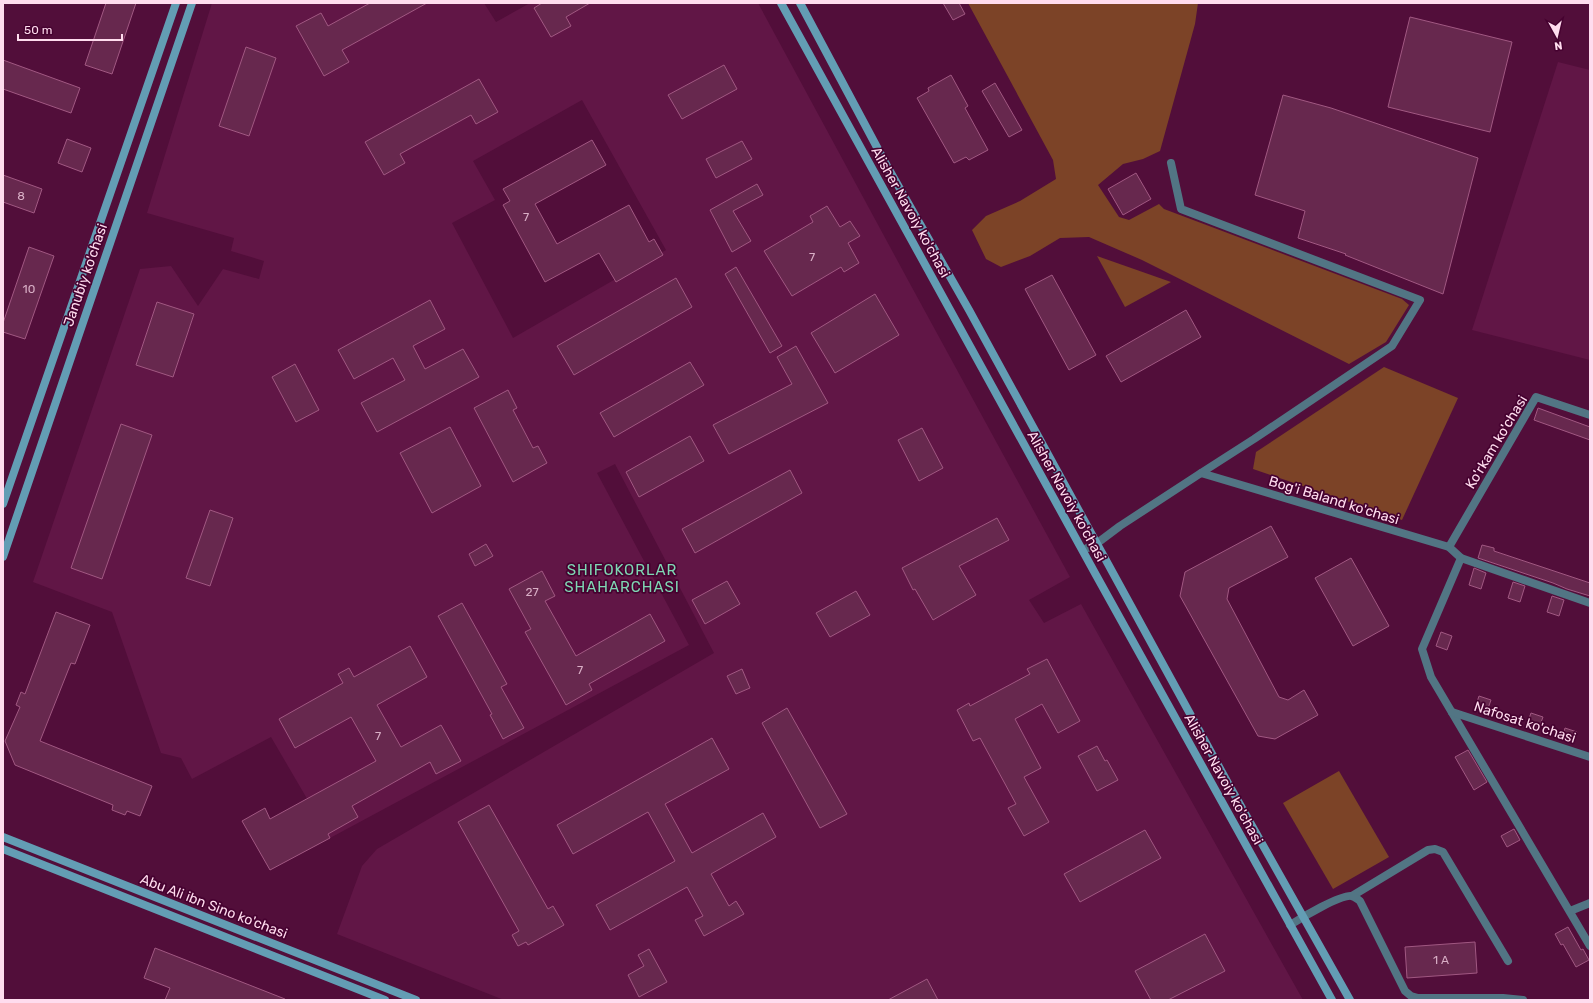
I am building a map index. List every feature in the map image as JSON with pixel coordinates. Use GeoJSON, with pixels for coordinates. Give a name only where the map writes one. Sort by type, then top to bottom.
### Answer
{"type":"FeatureCollection","features":[{"type":"Feature","properties":{"kind":"main road","name":"Janubiy ko'chasi"},"geometry":{"type":"LineString","coordinates":[[3,504],[176,3]]}},
{"type":"Feature","properties":{"kind":"main road","name":"Janubiy ko'chasi"},"geometry":{"type":"LineString","coordinates":[[3,557],[192,3]]}},
{"type":"Feature","properties":{"kind":"main road","name":"Alisher Navoiy ko'chasi"},"geometry":{"type":"LineString","coordinates":[[781,3],[1332,1000]]}},
{"type":"Feature","properties":{"kind":"main road","name":"Alisher Navoiy ko'chasi"},"geometry":{"type":"LineString","coordinates":[[800,3],[887,166],[969,310],[1096,544],[1350,1000]]}},
{"type":"Feature","properties":{"kind":"main road","name":"Abu Ali ibn Sino ko'chasi"},"geometry":{"type":"LineString","coordinates":[[3,837],[416,1000]]}},
{"type":"Feature","properties":{"kind":"main road","name":"Abu Ali ibn Sino ko'chasi"},"geometry":{"type":"LineString","coordinates":[[3,849],[385,1000]]}},
{"type":"Feature","properties":{"kind":"street"},"geometry":{"type":"LineString","coordinates":[[1083,550],[1096,544],[1120,526],[1254,439],[1392,346],[1420,300],[1181,209],[1171,163]]}},
{"type":"Feature","properties":{"kind":"street","name":"Ko'rkam ko'chasi"},"geometry":{"type":"LineString","coordinates":[[1448,547],[1536,397],[1590,415]]}},
{"type":"Feature","properties":{"kind":"street","name":"Bog'i Baland ko'chasi"},"geometry":{"type":"LineString","coordinates":[[1201,473],[1448,547],[1461,558],[1590,603]]}},
{"type":"Feature","properties":{"kind":"street"},"geometry":{"type":"LineString","coordinates":[[1461,558],[1422,649],[1431,677],[1590,946]]}},
{"type":"Feature","properties":{"kind":"street","name":"Nafosat ko'chasi"},"geometry":{"type":"LineString","coordinates":[[1452,712],[1590,757]]}},
{"type":"Feature","properties":{"kind":"street"},"geometry":{"type":"LineString","coordinates":[[1290,925],[1343,896],[1352,896],[1428,850],[1435,849],[1443,852],[1508,961]]}},
{"type":"Feature","properties":{"kind":"street"},"geometry":{"type":"LineString","coordinates":[[1352,896],[1360,901],[1405,991],[1412,998],[1503,998],[1523,1000]]}},
{"type":"Feature","properties":{"kind":"street"},"geometry":{"type":"LineString","coordinates":[[1570,911],[1590,903]]}},
{"type":"Feature","properties":{"kind":"shaded area"},"geometry":{"type":"Polygon","coordinates":[[[212,3],[484,3],[496,22],[530,3],[758,3],[1070,577],[1029,600],[1044,623],[1081,604],[1303,1000],[504,1000],[337,934],[362,866],[377,849],[714,653],[615,464],[597,473],[689,645],[330,838],[271,737],[192,779],[181,758],[161,753],[112,612],[33,582],[140,269],[171,266],[198,306],[223,269],[259,279],[264,261],[231,251],[234,238],[147,213],[212,3]],[[582,100],[473,161],[495,200],[452,223],[513,338],[666,250],[582,100]]]}},
{"type":"Feature","properties":{"kind":"shaded area"},"geometry":{"type":"Polygon","coordinates":[[[968,3],[1198,3],[1195,24],[1160,151],[1143,159],[1123,164],[1098,185],[1119,217],[1129,220],[1159,204],[1164,209],[1402,299],[1409,305],[1386,342],[1349,364],[1142,260],[1089,237],[1060,238],[1030,256],[1001,267],[986,259],[972,230],[986,216],[1020,201],[1056,179],[1053,160],[968,3]]]}},
{"type":"Feature","properties":{"kind":"shaded area"},"geometry":{"type":"Polygon","coordinates":[[[1558,62],[1590,70],[1590,360],[1472,330],[1558,62]]]}},
{"type":"Feature","properties":{"kind":"shaded area"},"geometry":{"type":"Polygon","coordinates":[[[1097,256],[1171,282],[1125,307],[1097,256]]]}},
{"type":"Feature","properties":{"kind":"shaded area"},"geometry":{"type":"Polygon","coordinates":[[[1384,367],[1458,398],[1402,520],[1253,469],[1256,452],[1384,367]]]}},
{"type":"Feature","properties":{"kind":"shaded area"},"geometry":{"type":"Polygon","coordinates":[[[1339,771],[1389,857],[1333,889],[1283,803],[1339,771]]]}},
{"type":"Feature","properties":{"kind":"building"},"geometry":{"type":"Polygon","coordinates":[[[106,3],[136,3],[112,74],[85,65],[106,3]]]}},
{"type":"Feature","properties":{"kind":"building"},"geometry":{"type":"Polygon","coordinates":[[[370,3],[427,3],[342,50],[349,62],[324,76],[296,26],[321,13],[328,26],[370,3]]]}},
{"type":"Feature","properties":{"kind":"building"},"geometry":{"type":"Polygon","coordinates":[[[542,3],[590,3],[566,17],[571,26],[551,37],[534,8],[542,3]]]}},
{"type":"Feature","properties":{"kind":"building"},"geometry":{"type":"Polygon","coordinates":[[[943,3],[959,3],[965,14],[953,20],[943,3]]]}},
{"type":"Feature","properties":{"kind":"building"},"geometry":{"type":"Polygon","coordinates":[[[1410,17],[1512,42],[1490,132],[1388,107],[1410,17]]]}},
{"type":"Feature","properties":{"kind":"building"},"geometry":{"type":"Polygon","coordinates":[[[246,47],[276,58],[249,136],[219,126],[246,47]]]}},
{"type":"Feature","properties":{"kind":"building"},"geometry":{"type":"Polygon","coordinates":[[[3,60],[80,88],[71,113],[3,89],[3,60]]]}},
{"type":"Feature","properties":{"kind":"building"},"geometry":{"type":"Polygon","coordinates":[[[724,65],[737,89],[682,119],[668,95],[724,65]]]}},
{"type":"Feature","properties":{"kind":"building"},"geometry":{"type":"Polygon","coordinates":[[[951,75],[968,106],[965,108],[988,150],[969,160],[966,157],[954,163],[917,98],[929,91],[928,88],[951,75]]]}},
{"type":"Feature","properties":{"kind":"building"},"geometry":{"type":"Polygon","coordinates":[[[479,79],[498,112],[476,124],[471,115],[400,154],[405,163],[384,175],[365,142],[479,79]]]}},
{"type":"Feature","properties":{"kind":"building"},"geometry":{"type":"Polygon","coordinates":[[[995,83],[1022,130],[1009,137],[982,91],[995,83]]]}},
{"type":"Feature","properties":{"kind":"building"},"geometry":{"type":"Polygon","coordinates":[[[1283,95],[1331,108],[1478,158],[1443,294],[1345,255],[1346,254],[1298,238],[1305,211],[1255,195],[1283,95]]]}},
{"type":"Feature","properties":{"kind":"building"},"geometry":{"type":"Polygon","coordinates":[[[67,139],[91,148],[82,172],[58,163],[67,139]]]}},
{"type":"Feature","properties":{"kind":"building"},"geometry":{"type":"Polygon","coordinates":[[[592,140],[606,165],[535,204],[557,244],[629,205],[649,242],[654,239],[663,255],[616,282],[599,253],[545,282],[503,205],[510,201],[503,189],[592,140]]]}},
{"type":"Feature","properties":{"kind":"building"},"geometry":{"type":"Polygon","coordinates":[[[742,141],[752,159],[716,178],[706,159],[742,141]]]}},
{"type":"Feature","properties":{"kind":"building"},"geometry":{"type":"Polygon","coordinates":[[[1136,173],[1151,199],[1123,215],[1108,189],[1136,173]]]}},
{"type":"Feature","properties":{"kind":"building"},"geometry":{"type":"Polygon","coordinates":[[[3,175],[42,189],[34,213],[3,202],[3,175]]]}},
{"type":"Feature","properties":{"kind":"building"},"geometry":{"type":"Polygon","coordinates":[[[757,184],[763,195],[733,211],[751,241],[732,252],[710,210],[757,184]]]}},
{"type":"Feature","properties":{"kind":"building"},"geometry":{"type":"Polygon","coordinates":[[[827,206],[840,227],[850,221],[860,236],[848,243],[859,263],[844,272],[841,267],[792,296],[764,251],[813,222],[810,216],[827,206]]]}},
{"type":"Feature","properties":{"kind":"building"},"geometry":{"type":"Polygon","coordinates":[[[29,247],[54,256],[25,339],[3,332],[3,323],[29,247]]]}},
{"type":"Feature","properties":{"kind":"building"},"geometry":{"type":"Polygon","coordinates":[[[736,267],[782,346],[770,353],[725,274],[736,267]]]}},
{"type":"Feature","properties":{"kind":"building"},"geometry":{"type":"Polygon","coordinates":[[[1052,275],[1096,355],[1069,370],[1025,289],[1052,275]]]}},
{"type":"Feature","properties":{"kind":"building"},"geometry":{"type":"Polygon","coordinates":[[[676,278],[692,307],[574,375],[557,346],[676,278]]]}},
{"type":"Feature","properties":{"kind":"building"},"geometry":{"type":"Polygon","coordinates":[[[875,294],[899,335],[835,373],[811,333],[875,294]]]}},
{"type":"Feature","properties":{"kind":"building"},"geometry":{"type":"Polygon","coordinates":[[[430,300],[445,329],[413,346],[425,369],[463,349],[479,377],[377,432],[361,403],[405,380],[393,358],[354,379],[338,350],[430,300]]]}},
{"type":"Feature","properties":{"kind":"building"},"geometry":{"type":"Polygon","coordinates":[[[157,302],[194,314],[173,377],[136,365],[157,302]]]}},
{"type":"Feature","properties":{"kind":"building"},"geometry":{"type":"Polygon","coordinates":[[[1186,310],[1201,337],[1121,382],[1106,356],[1186,310]]]}},
{"type":"Feature","properties":{"kind":"building"},"geometry":{"type":"Polygon","coordinates":[[[796,346],[828,403],[729,454],[713,425],[792,384],[777,357],[796,346]]]}},
{"type":"Feature","properties":{"kind":"building"},"geometry":{"type":"Polygon","coordinates":[[[690,362],[704,385],[614,437],[600,413],[690,362]]]}},
{"type":"Feature","properties":{"kind":"building"},"geometry":{"type":"Polygon","coordinates":[[[295,364],[319,410],[296,422],[272,377],[295,364]]]}},
{"type":"Feature","properties":{"kind":"building"},"geometry":{"type":"Polygon","coordinates":[[[508,390],[517,408],[513,410],[533,448],[538,446],[547,463],[513,482],[474,408],[508,390]]]}},
{"type":"Feature","properties":{"kind":"building"},"geometry":{"type":"Polygon","coordinates":[[[1538,408],[1590,427],[1590,440],[1534,420],[1538,408]]]}},
{"type":"Feature","properties":{"kind":"building"},"geometry":{"type":"Polygon","coordinates":[[[121,424],[152,435],[102,579],[71,568],[121,424]]]}},
{"type":"Feature","properties":{"kind":"building"},"geometry":{"type":"Polygon","coordinates":[[[450,427],[481,486],[432,513],[400,453],[450,427]]]}},
{"type":"Feature","properties":{"kind":"building"},"geometry":{"type":"Polygon","coordinates":[[[922,428],[943,468],[919,481],[898,440],[922,428]]]}},
{"type":"Feature","properties":{"kind":"building"},"geometry":{"type":"Polygon","coordinates":[[[690,436],[704,461],[639,497],[626,472],[690,436]]]}},
{"type":"Feature","properties":{"kind":"building"},"geometry":{"type":"Polygon","coordinates":[[[790,470],[802,493],[695,553],[682,529],[790,470]]]}},
{"type":"Feature","properties":{"kind":"building"},"geometry":{"type":"Polygon","coordinates":[[[210,510],[233,518],[210,586],[186,578],[210,510]]]}},
{"type":"Feature","properties":{"kind":"building"},"geometry":{"type":"Polygon","coordinates":[[[997,518],[1009,540],[959,566],[976,595],[933,620],[915,589],[913,590],[902,568],[997,518]]]}},
{"type":"Feature","properties":{"kind":"building"},"geometry":{"type":"Polygon","coordinates":[[[1271,526],[1288,557],[1229,588],[1227,599],[1279,697],[1288,700],[1304,690],[1318,715],[1275,739],[1258,736],[1180,596],[1185,572],[1271,526]]]}},
{"type":"Feature","properties":{"kind":"building"},"geometry":{"type":"Polygon","coordinates":[[[486,544],[493,556],[475,566],[469,554],[486,544]]]}},
{"type":"Feature","properties":{"kind":"building"},"geometry":{"type":"Polygon","coordinates":[[[1482,545],[1494,548],[1494,551],[1590,583],[1590,596],[1478,558],[1482,545]]]}},
{"type":"Feature","properties":{"kind":"building"},"geometry":{"type":"Polygon","coordinates":[[[1351,558],[1389,626],[1353,646],[1315,578],[1351,558]]]}},
{"type":"Feature","properties":{"kind":"building"},"geometry":{"type":"Polygon","coordinates":[[[1474,568],[1486,573],[1481,589],[1469,585],[1474,568]]]}},
{"type":"Feature","properties":{"kind":"building"},"geometry":{"type":"Polygon","coordinates":[[[542,571],[555,596],[545,601],[576,656],[650,614],[665,641],[589,684],[592,690],[566,705],[525,632],[531,629],[509,589],[542,571]]]}},
{"type":"Feature","properties":{"kind":"building"},"geometry":{"type":"Polygon","coordinates":[[[727,581],[740,604],[705,624],[692,600],[727,581]]]}},
{"type":"Feature","properties":{"kind":"building"},"geometry":{"type":"Polygon","coordinates":[[[1513,582],[1525,586],[1520,602],[1508,598],[1513,582]]]}},
{"type":"Feature","properties":{"kind":"building"},"geometry":{"type":"Polygon","coordinates":[[[856,591],[870,615],[830,637],[816,613],[856,591]]]}},
{"type":"Feature","properties":{"kind":"building"},"geometry":{"type":"Polygon","coordinates":[[[1552,596],[1564,600],[1559,616],[1547,612],[1552,596]]]}},
{"type":"Feature","properties":{"kind":"building"},"geometry":{"type":"Polygon","coordinates":[[[462,603],[507,684],[501,687],[524,728],[503,739],[490,715],[492,714],[438,616],[462,603]]]}},
{"type":"Feature","properties":{"kind":"building"},"geometry":{"type":"Polygon","coordinates":[[[56,612],[90,625],[75,664],[71,663],[40,741],[152,786],[140,816],[127,811],[125,815],[112,810],[113,805],[15,765],[5,741],[20,707],[16,705],[21,692],[25,694],[56,612]]]}},
{"type":"Feature","properties":{"kind":"building"},"geometry":{"type":"Polygon","coordinates":[[[1441,632],[1452,636],[1447,650],[1436,646],[1441,632]]]}},
{"type":"Feature","properties":{"kind":"building"},"geometry":{"type":"Polygon","coordinates":[[[410,646],[427,677],[377,705],[401,747],[441,725],[461,761],[436,774],[430,762],[352,806],[358,817],[328,834],[330,838],[270,870],[242,821],[265,808],[270,819],[376,761],[351,717],[295,748],[279,719],[343,683],[338,674],[349,668],[354,677],[410,646]]]}},
{"type":"Feature","properties":{"kind":"building"},"geometry":{"type":"Polygon","coordinates":[[[1047,659],[1080,721],[1058,733],[1042,704],[1015,719],[1041,768],[1024,777],[1049,822],[1024,836],[1008,808],[1016,804],[980,738],[973,741],[957,710],[969,703],[970,706],[1030,674],[1027,669],[1047,659]]]}},
{"type":"Feature","properties":{"kind":"building"},"geometry":{"type":"Polygon","coordinates":[[[742,669],[750,688],[736,694],[727,676],[742,669]]]}},
{"type":"Feature","properties":{"kind":"building"},"geometry":{"type":"Polygon","coordinates":[[[1479,696],[1491,700],[1487,711],[1475,708],[1479,696]]]}},
{"type":"Feature","properties":{"kind":"building"},"geometry":{"type":"Polygon","coordinates":[[[787,708],[847,814],[820,828],[762,723],[787,708]]]}},
{"type":"Feature","properties":{"kind":"building"},"geometry":{"type":"Polygon","coordinates":[[[1531,713],[1543,717],[1539,728],[1527,724],[1531,713]]]}},
{"type":"Feature","properties":{"kind":"building"},"geometry":{"type":"Polygon","coordinates":[[[1565,728],[1577,732],[1574,743],[1562,739],[1565,728]]]}},
{"type":"Feature","properties":{"kind":"building"},"geometry":{"type":"Polygon","coordinates":[[[712,738],[729,769],[665,804],[692,853],[763,813],[776,837],[711,874],[729,906],[736,901],[744,914],[704,936],[695,920],[703,916],[687,887],[610,930],[596,905],[675,861],[648,812],[573,854],[557,825],[712,738]]]}},
{"type":"Feature","properties":{"kind":"building"},"geometry":{"type":"Polygon","coordinates":[[[1097,746],[1118,780],[1097,791],[1078,756],[1097,746]]]}},
{"type":"Feature","properties":{"kind":"building"},"geometry":{"type":"Polygon","coordinates":[[[1468,750],[1487,782],[1474,790],[1455,757],[1468,750]]]}},
{"type":"Feature","properties":{"kind":"building"},"geometry":{"type":"Polygon","coordinates":[[[489,805],[548,909],[553,906],[564,925],[528,945],[526,942],[518,946],[512,935],[519,931],[458,822],[489,805]]]}},
{"type":"Feature","properties":{"kind":"building"},"geometry":{"type":"Polygon","coordinates":[[[1514,829],[1520,840],[1507,847],[1501,836],[1514,829]]]}},
{"type":"Feature","properties":{"kind":"building"},"geometry":{"type":"Polygon","coordinates":[[[1145,830],[1161,858],[1080,902],[1064,874],[1145,830]]]}},
{"type":"Feature","properties":{"kind":"building"},"geometry":{"type":"Polygon","coordinates":[[[1568,927],[1581,950],[1583,949],[1589,960],[1576,967],[1563,944],[1561,945],[1555,934],[1568,927]]]}},
{"type":"Feature","properties":{"kind":"building"},"geometry":{"type":"Polygon","coordinates":[[[1205,934],[1225,971],[1168,1000],[1151,1000],[1135,971],[1205,934]]]}},
{"type":"Feature","properties":{"kind":"building"},"geometry":{"type":"Polygon","coordinates":[[[1475,942],[1477,973],[1407,978],[1405,947],[1475,942]]]}},
{"type":"Feature","properties":{"kind":"building"},"geometry":{"type":"Polygon","coordinates":[[[155,948],[285,1000],[165,1000],[170,988],[144,978],[155,948]]]}},
{"type":"Feature","properties":{"kind":"building"},"geometry":{"type":"Polygon","coordinates":[[[649,949],[667,982],[639,997],[628,975],[644,966],[638,955],[649,949]]]}},
{"type":"Feature","properties":{"kind":"building"},"geometry":{"type":"Polygon","coordinates":[[[927,979],[938,1000],[888,1000],[927,979]]]}},
{"type":"Feature","properties":{"kind":"district","name":"SHIFOKORLAR SHAHARCHASI"},"geometry":{"type":"Point","coordinates":[622,578]}}]}
